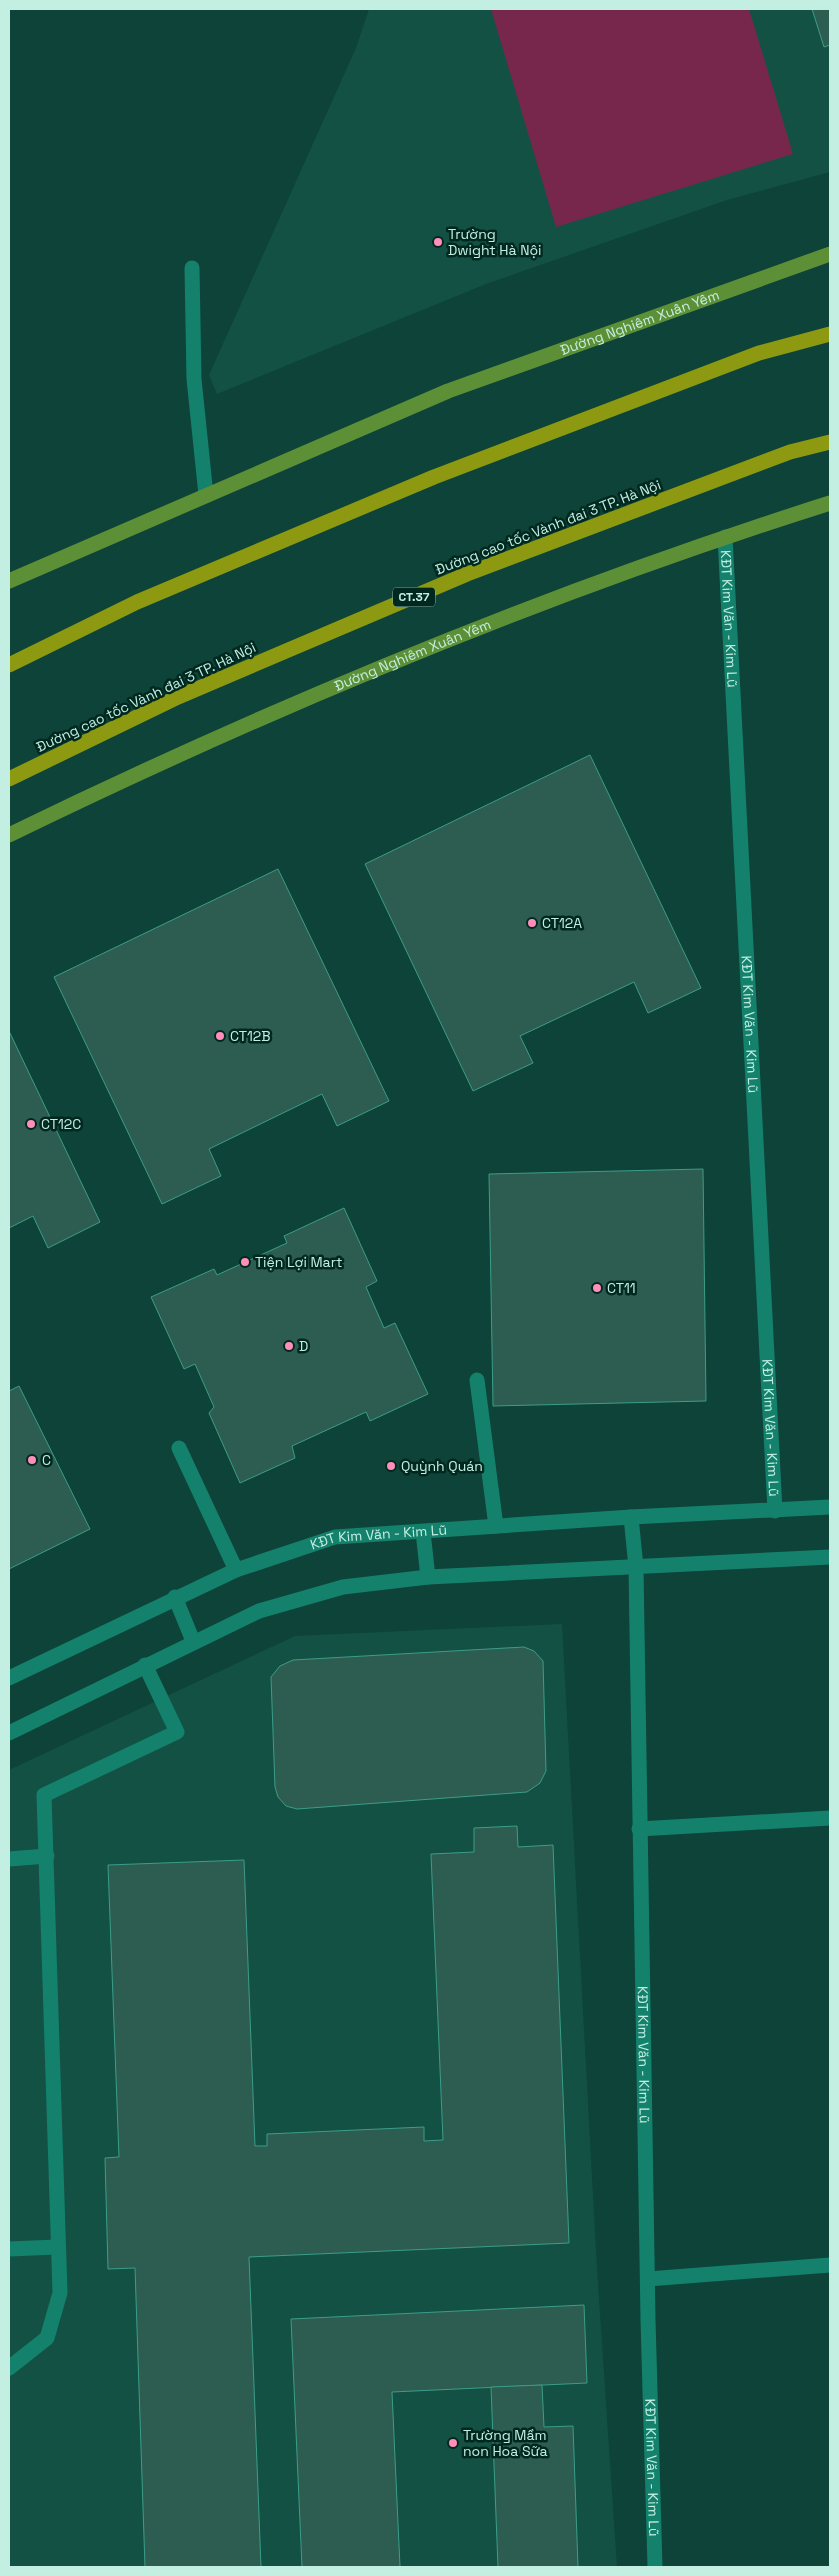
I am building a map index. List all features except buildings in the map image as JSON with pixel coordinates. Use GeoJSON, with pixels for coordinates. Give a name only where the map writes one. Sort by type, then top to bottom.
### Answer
{"type":"FeatureCollection","features":[{"type":"Feature","properties":{"kind":"highway"},"geometry":{"type":"LineString","coordinates":[[9,664],[137,602],[434,477],[759,353],[830,334]]}},
{"type":"Feature","properties":{"kind":"highway","name":"Đường cao tốc Vành đai 3 TP. Hà Nội"},"geometry":{"type":"LineString","coordinates":[[9,779],[178,697],[467,574],[790,452],[830,442]]}},
{"type":"Feature","properties":{"kind":"main road","name":"Đường Nghiêm Xuân Yêm"},"geometry":{"type":"LineString","coordinates":[[9,581],[448,391],[830,254]]}},
{"type":"Feature","properties":{"kind":"main road","name":"Đường Nghiêm Xuân Yêm"},"geometry":{"type":"LineString","coordinates":[[9,835],[244,724],[466,633],[726,536],[830,503]]}},
{"type":"Feature","properties":{"kind":"street"},"geometry":{"type":"LineString","coordinates":[[192,268],[194,379],[206,495]]}},
{"type":"Feature","properties":{"kind":"street","name":"KĐT Kim Văn - Kim Lũ"},"geometry":{"type":"LineString","coordinates":[[726,536],[775,1511]]}},
{"type":"Feature","properties":{"kind":"street"},"geometry":{"type":"LineString","coordinates":[[477,1380],[496,1526]]}},
{"type":"Feature","properties":{"kind":"street"},"geometry":{"type":"LineString","coordinates":[[179,1448],[236,1570]]}},
{"type":"Feature","properties":{"kind":"street","name":"KĐT Kim Văn - Kim Lũ"},"geometry":{"type":"LineString","coordinates":[[9,1678],[175,1597],[236,1570],[335,1537],[631,1517],[830,1507]]}},
{"type":"Feature","properties":{"kind":"street","name":"KĐT Kim Văn - Kim Lũ"},"geometry":{"type":"LineString","coordinates":[[631,1517],[636,1566],[639,1829],[655,2567]]}},
{"type":"Feature","properties":{"kind":"street"},"geometry":{"type":"LineString","coordinates":[[424,1532],[428,1577]]}},
{"type":"Feature","properties":{"kind":"street"},"geometry":{"type":"LineString","coordinates":[[9,1733],[193,1641],[258,1611],[343,1587],[428,1577],[830,1557]]}},
{"type":"Feature","properties":{"kind":"street"},"geometry":{"type":"LineString","coordinates":[[175,1597],[193,1641]]}},
{"type":"Feature","properties":{"kind":"street"},"geometry":{"type":"LineString","coordinates":[[9,2368],[47,2338],[60,2293],[57,2247],[44,1796],[178,1732],[145,1665]]}},
{"type":"Feature","properties":{"kind":"street"},"geometry":{"type":"LineString","coordinates":[[639,1829],[830,1818]]}},
{"type":"Feature","properties":{"kind":"street"},"geometry":{"type":"LineString","coordinates":[[9,1859],[47,1856]]}},
{"type":"Feature","properties":{"kind":"street"},"geometry":{"type":"LineString","coordinates":[[9,2249],[57,2247]]}},
{"type":"Feature","properties":{"kind":"street"},"geometry":{"type":"LineString","coordinates":[[648,2279],[830,2266]]}},
{"type":"Feature","properties":{"kind":"shaded area","name":"Trường Dwight Hà Nội"},"geometry":{"type":"Polygon","coordinates":[[[369,9],[830,9],[830,172],[727,200],[486,284],[217,394],[209,375],[356,48],[369,9]]]}},
{"type":"Feature","properties":{"kind":"shaded area"},"geometry":{"type":"Polygon","coordinates":[[[491,9],[749,9],[793,154],[556,227],[491,9]]]}},
{"type":"Feature","properties":{"kind":"shaded area"},"geometry":{"type":"Polygon","coordinates":[[[562,1624],[597,2269],[617,2567],[9,2567],[9,1770],[295,1636],[562,1624]]]}},
{"type":"Feature","properties":{"kind":"place","name":"Trường Dwight Hà Nội"},"geometry":{"type":"Point","coordinates":[438,242]}},
{"type":"Feature","properties":{"kind":"place","name":"CT12A"},"geometry":{"type":"Point","coordinates":[532,923]}},
{"type":"Feature","properties":{"kind":"place","name":"CT12B"},"geometry":{"type":"Point","coordinates":[220,1036]}},
{"type":"Feature","properties":{"kind":"place","name":"CT12C"},"geometry":{"type":"Point","coordinates":[31,1124]}},
{"type":"Feature","properties":{"kind":"place","name":"Tiện Lợi Mart"},"geometry":{"type":"Point","coordinates":[245,1262]}},
{"type":"Feature","properties":{"kind":"place","name":"CT11"},"geometry":{"type":"Point","coordinates":[597,1288]}},
{"type":"Feature","properties":{"kind":"place","name":"D"},"geometry":{"type":"Point","coordinates":[289,1346]}},
{"type":"Feature","properties":{"kind":"place","name":"C"},"geometry":{"type":"Point","coordinates":[32,1460]}},
{"type":"Feature","properties":{"kind":"place","name":"Quỳnh Quán"},"geometry":{"type":"Point","coordinates":[391,1466]}},
{"type":"Feature","properties":{"kind":"place","name":"Trường Mầm non Hoa Sữa"},"geometry":{"type":"Point","coordinates":[453,2443]}}]}
